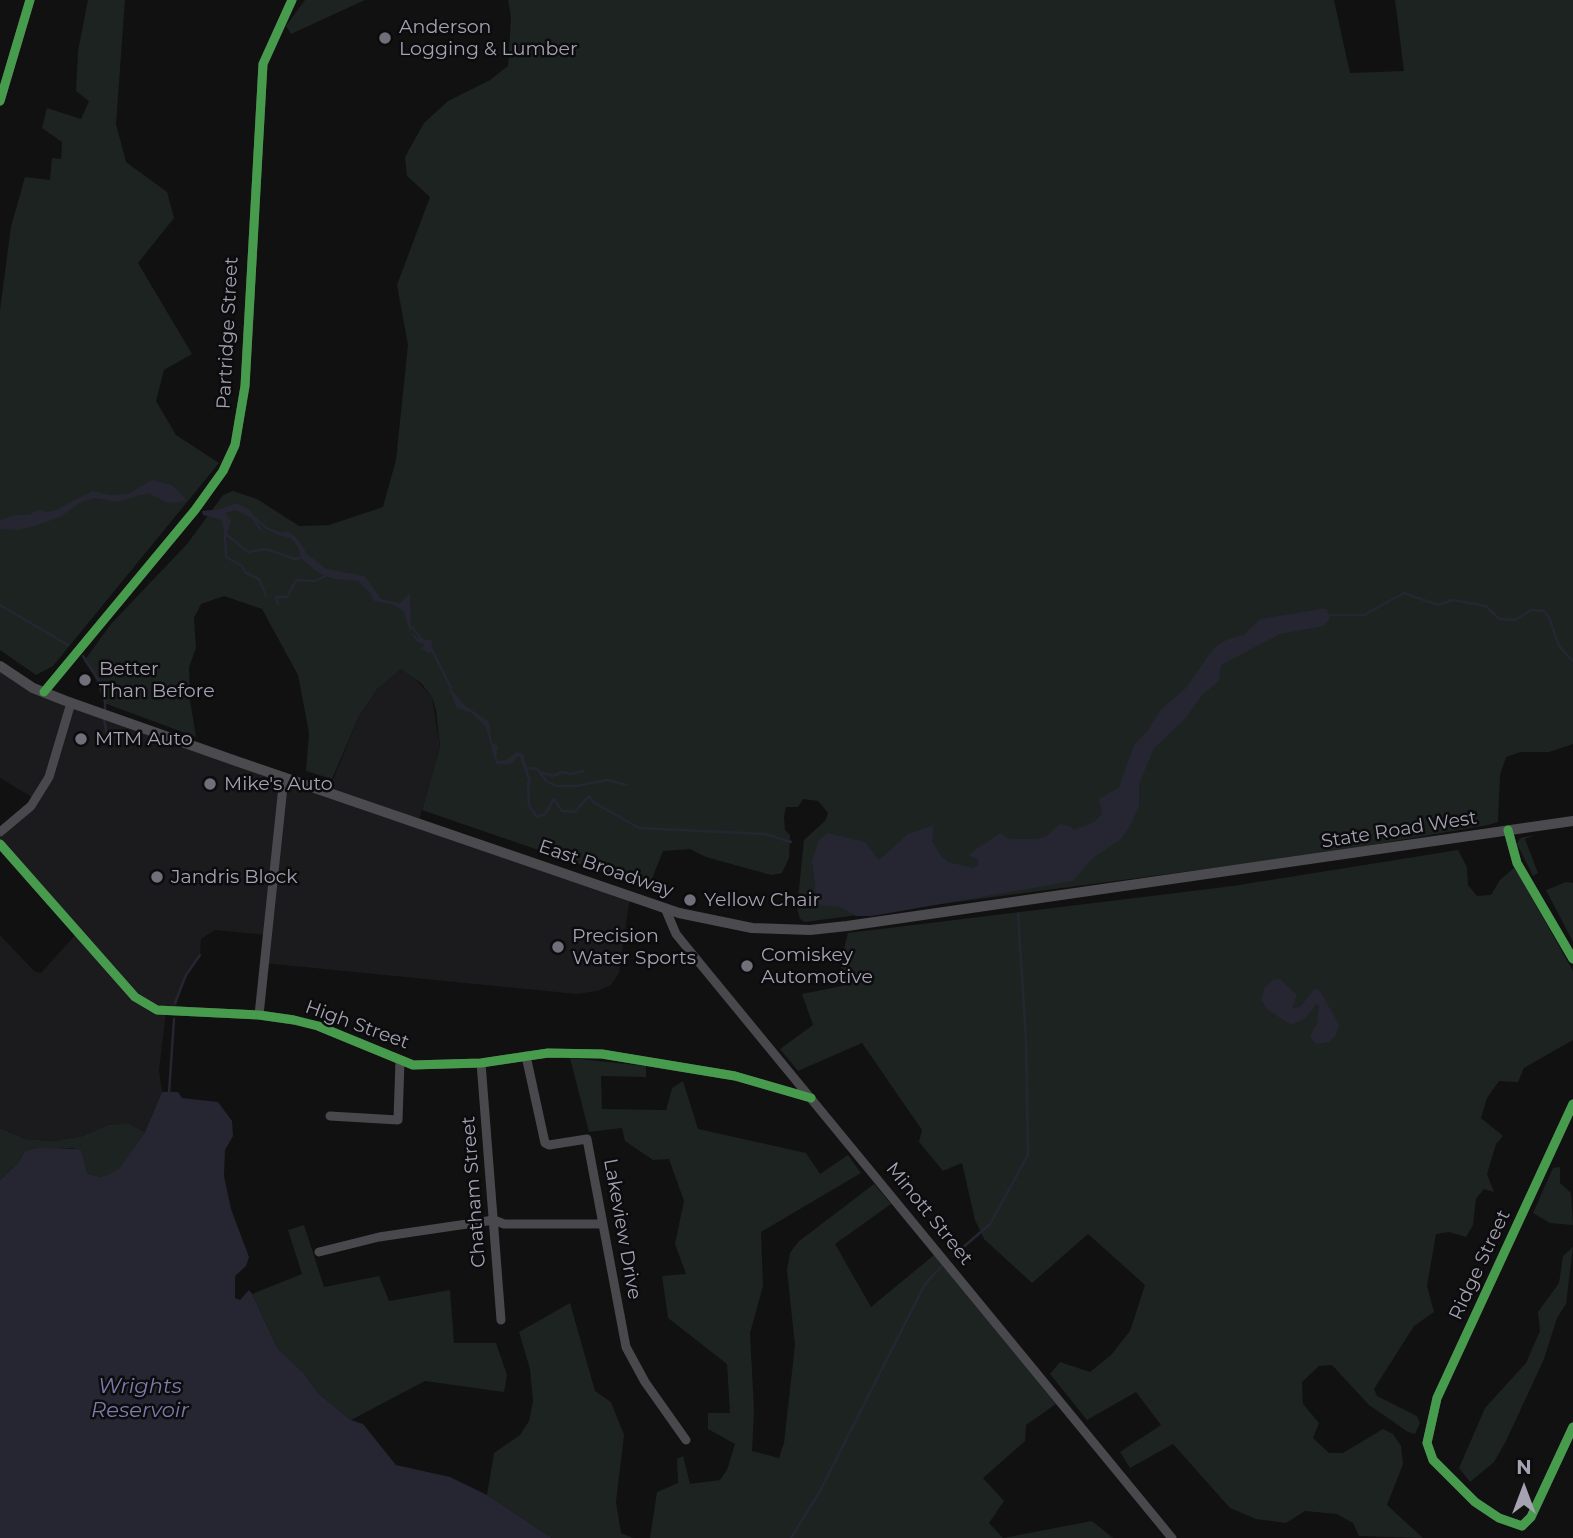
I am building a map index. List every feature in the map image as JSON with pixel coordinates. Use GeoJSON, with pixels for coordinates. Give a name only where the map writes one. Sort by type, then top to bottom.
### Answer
{"type":"FeatureCollection","features":[{"type":"Feature","properties":{"kind":"main road","name":"East Broadway"},"geometry":{"type":"LineString","coordinates":[[0,666],[44,692],[71,703],[665,908],[752,928],[810,930],[1230,872]]}},
{"type":"Feature","properties":{"kind":"main road","name":"State Road West"},"geometry":{"type":"LineString","coordinates":[[1230,872],[1573,821]]}},
{"type":"Feature","properties":{"kind":"street"},"geometry":{"type":"LineString","coordinates":[[0,101],[30,0]]}},
{"type":"Feature","properties":{"kind":"street","name":"Partridge Street"},"geometry":{"type":"LineString","coordinates":[[44,692],[195,510],[223,471],[235,445],[245,386],[262,64],[292,0]]}},
{"type":"Feature","properties":{"kind":"street"},"geometry":{"type":"LineString","coordinates":[[0,832],[31,806],[49,777],[71,703]]}},
{"type":"Feature","properties":{"kind":"street"},"geometry":{"type":"LineString","coordinates":[[259,1015],[284,777]]}},
{"type":"Feature","properties":{"kind":"street"},"geometry":{"type":"LineString","coordinates":[[1508,830],[1521,869],[1573,959]]}},
{"type":"Feature","properties":{"kind":"street","name":"High Street"},"geometry":{"type":"LineString","coordinates":[[0,844],[135,997],[146,1005],[174,1013],[259,1015],[318,1026],[400,1061],[433,1066],[571,1053],[635,1057],[735,1076],[811,1098]]}},
{"type":"Feature","properties":{"kind":"street","name":"Minott Street"},"geometry":{"type":"LineString","coordinates":[[665,908],[676,934],[1172,1538]]}},
{"type":"Feature","properties":{"kind":"street","name":"Lakeview Drive"},"geometry":{"type":"LineString","coordinates":[[526,1056],[545,1143],[587,1139],[626,1347],[645,1382],[686,1440]]}},
{"type":"Feature","properties":{"kind":"street"},"geometry":{"type":"LineString","coordinates":[[330,1116],[398,1120],[400,1061]]}},
{"type":"Feature","properties":{"kind":"street","name":"Chatham Street"},"geometry":{"type":"LineString","coordinates":[[481,1063],[501,1320]]}},
{"type":"Feature","properties":{"kind":"street","name":"Ridge Street"},"geometry":{"type":"LineString","coordinates":[[1573,1104],[1437,1398],[1427,1443],[1433,1460],[1475,1502],[1499,1518],[1522,1526],[1531,1517],[1573,1427]]}},
{"type":"Feature","properties":{"kind":"street"},"geometry":{"type":"LineString","coordinates":[[319,1252],[379,1237],[494,1220],[504,1224],[602,1224]]}},
{"type":"Feature","properties":{"kind":"shaded area"},"geometry":{"type":"Polygon","coordinates":[[[88,0],[125,0],[116,124],[126,162],[167,192],[174,218],[138,263],[192,354],[164,370],[156,401],[176,435],[219,463],[53,666],[36,675],[0,650],[0,310],[11,227],[25,177],[50,180],[52,158],[61,159],[62,142],[42,128],[47,108],[81,119],[89,101],[76,91],[78,51],[88,0]]]}},
{"type":"Feature","properties":{"kind":"shaded area"},"geometry":{"type":"Polygon","coordinates":[[[305,0],[365,0],[291,34],[286,26],[305,0]]]}},
{"type":"Feature","properties":{"kind":"shaded area"},"geometry":{"type":"Polygon","coordinates":[[[508,0],[1334,0],[1350,73],[1404,71],[1395,0],[1573,0],[1573,744],[1549,752],[1521,752],[1506,757],[1500,775],[1498,822],[1488,825],[1319,854],[805,922],[800,919],[797,908],[804,840],[825,821],[828,813],[818,801],[803,799],[798,807],[786,807],[784,817],[785,830],[790,835],[789,858],[782,873],[771,875],[706,857],[690,849],[663,851],[650,884],[646,887],[422,810],[440,747],[436,710],[432,697],[421,683],[401,669],[378,688],[359,716],[332,779],[306,771],[309,733],[298,675],[262,609],[224,596],[201,604],[194,618],[196,648],[189,667],[190,700],[196,737],[104,703],[95,677],[84,661],[111,624],[187,544],[223,495],[233,491],[257,499],[299,526],[329,525],[383,507],[396,460],[408,345],[397,285],[430,197],[407,176],[405,157],[424,123],[448,101],[490,80],[508,66],[511,17],[508,0]]]}},
{"type":"Feature","properties":{"kind":"shaded area"},"geometry":{"type":"Polygon","coordinates":[[[0,666],[33,688],[328,792],[359,716],[378,688],[393,672],[401,669],[410,673],[432,697],[440,747],[418,823],[630,897],[619,973],[611,985],[597,991],[577,994],[263,963],[267,935],[215,930],[201,939],[200,955],[186,975],[174,1013],[166,1012],[159,1070],[162,1092],[145,1132],[127,1123],[107,1125],[83,1136],[53,1141],[25,1139],[0,1128],[0,935],[34,971],[41,973],[78,932],[0,844],[0,832],[35,799],[0,778],[0,666]]]}},
{"type":"Feature","properties":{"kind":"shaded area"},"geometry":{"type":"Polygon","coordinates":[[[1535,835],[1525,839],[1538,873],[1533,876],[1517,844],[1520,838],[1535,835]]]}},
{"type":"Feature","properties":{"kind":"shaded area"},"geometry":{"type":"Polygon","coordinates":[[[1458,850],[1467,867],[1468,885],[1477,896],[1491,895],[1500,880],[1514,868],[1519,875],[1573,971],[1573,1040],[1524,1068],[1518,1082],[1499,1081],[1487,1098],[1481,1118],[1503,1136],[1496,1144],[1487,1174],[1494,1192],[1484,1189],[1476,1199],[1473,1225],[1466,1237],[1449,1232],[1436,1234],[1427,1286],[1434,1312],[1414,1326],[1374,1389],[1377,1396],[1417,1416],[1420,1423],[1415,1434],[1369,1405],[1332,1365],[1319,1366],[1302,1382],[1303,1404],[1319,1423],[1313,1438],[1329,1453],[1343,1453],[1383,1429],[1393,1434],[1401,1446],[1403,1464],[1387,1505],[1423,1538],[1359,1536],[1353,1523],[1337,1514],[1305,1511],[1286,1523],[1256,1519],[1230,1508],[1173,1444],[1130,1468],[1120,1452],[1161,1425],[1136,1392],[1087,1420],[1050,1374],[1060,1362],[1090,1372],[1111,1355],[1130,1331],[1145,1285],[1088,1234],[1032,1283],[984,1239],[975,1220],[962,1163],[943,1171],[919,1142],[922,1130],[862,1043],[798,1071],[780,1049],[813,1025],[802,994],[842,986],[841,961],[848,933],[1233,886],[1458,850]]]}},
{"type":"Feature","properties":{"kind":"shaded area"},"geometry":{"type":"Polygon","coordinates":[[[1566,882],[1573,883],[1573,942],[1546,890],[1566,882]]]}},
{"type":"Feature","properties":{"kind":"shaded area"},"geometry":{"type":"Polygon","coordinates":[[[570,1058],[646,1066],[646,1077],[601,1076],[602,1109],[666,1110],[672,1088],[683,1081],[698,1129],[806,1153],[820,1174],[848,1155],[861,1173],[761,1232],[763,1286],[750,1333],[754,1410],[752,1451],[779,1458],[784,1443],[795,1345],[787,1270],[790,1253],[798,1242],[874,1184],[891,1204],[835,1244],[871,1307],[934,1255],[1056,1404],[1026,1425],[1025,1441],[983,1478],[1004,1501],[989,1523],[1003,1538],[650,1538],[657,1492],[678,1483],[677,1459],[683,1456],[690,1484],[720,1480],[727,1470],[735,1444],[708,1429],[708,1413],[730,1413],[727,1364],[668,1318],[662,1276],[686,1274],[675,1244],[684,1201],[669,1159],[653,1160],[625,1141],[622,1128],[589,1132],[570,1058]]]}},
{"type":"Feature","properties":{"kind":"shaded area"},"geometry":{"type":"Polygon","coordinates":[[[127,1123],[145,1132],[120,1169],[101,1177],[87,1173],[82,1151],[73,1148],[25,1151],[18,1163],[0,1180],[0,1128],[25,1139],[53,1141],[83,1136],[107,1125],[127,1123]]]}},
{"type":"Feature","properties":{"kind":"shaded area"},"geometry":{"type":"Polygon","coordinates":[[[1560,1167],[1560,1183],[1571,1193],[1573,1225],[1550,1223],[1533,1213],[1553,1168],[1560,1167]]]}},
{"type":"Feature","properties":{"kind":"shaded area"},"geometry":{"type":"Polygon","coordinates":[[[304,1225],[324,1287],[379,1276],[389,1301],[450,1290],[454,1343],[496,1343],[507,1375],[504,1392],[425,1381],[351,1420],[319,1394],[304,1373],[278,1349],[252,1294],[302,1274],[288,1230],[304,1225]]]}},
{"type":"Feature","properties":{"kind":"shaded area"},"geometry":{"type":"Polygon","coordinates":[[[1573,1247],[1566,1304],[1557,1318],[1544,1359],[1494,1462],[1470,1482],[1459,1468],[1485,1408],[1526,1363],[1540,1331],[1538,1312],[1559,1283],[1563,1256],[1573,1247]]]}},
{"type":"Feature","properties":{"kind":"shaded area"},"geometry":{"type":"Polygon","coordinates":[[[570,1303],[595,1391],[611,1402],[624,1435],[616,1502],[621,1533],[633,1538],[552,1538],[487,1495],[494,1453],[520,1435],[529,1421],[533,1401],[530,1369],[519,1332],[570,1303]]]}},
{"type":"Feature","properties":{"kind":"shaded area"},"geometry":{"type":"Polygon","coordinates":[[[1092,1521],[1113,1538],[1003,1538],[1092,1521]]]}},
{"type":"Feature","properties":{"kind":"water"},"geometry":{"type":"Polygon","coordinates":[[[152,480],[172,485],[187,501],[168,503],[148,493],[117,502],[95,498],[81,502],[60,517],[35,526],[18,530],[0,529],[0,520],[15,515],[29,515],[37,510],[56,510],[92,491],[110,495],[128,494],[152,480]]]}},
{"type":"Feature","properties":{"kind":"water"},"geometry":{"type":"Polygon","coordinates":[[[236,503],[250,510],[262,530],[269,533],[261,531],[250,517],[235,510],[225,513],[231,521],[225,541],[222,520],[203,515],[202,511],[221,509],[236,503]]]}},
{"type":"Feature","properties":{"kind":"water"},"geometry":{"type":"Polygon","coordinates":[[[288,531],[297,538],[307,554],[326,569],[365,576],[381,599],[400,603],[410,593],[411,632],[419,639],[432,640],[431,654],[420,649],[425,644],[417,642],[410,631],[404,612],[394,605],[374,601],[358,581],[334,579],[317,572],[301,558],[298,547],[291,538],[273,534],[288,531]]]}},
{"type":"Feature","properties":{"kind":"water"},"geometry":{"type":"Polygon","coordinates":[[[1326,609],[1330,618],[1324,626],[1280,634],[1221,665],[1219,681],[1202,695],[1186,718],[1154,748],[1139,784],[1139,806],[1130,826],[1121,839],[1093,858],[1073,881],[872,916],[856,916],[841,907],[820,905],[816,895],[812,861],[819,840],[828,833],[865,842],[879,860],[908,834],[934,825],[932,841],[940,855],[948,862],[973,868],[979,864],[978,859],[969,856],[973,851],[1001,833],[1009,839],[1037,839],[1047,836],[1059,824],[1070,826],[1074,830],[1094,822],[1102,814],[1099,799],[1119,787],[1134,745],[1149,729],[1160,710],[1185,689],[1214,648],[1228,639],[1244,635],[1260,619],[1326,609]]]}},
{"type":"Feature","properties":{"kind":"water"},"geometry":{"type":"Polygon","coordinates":[[[448,686],[463,704],[489,722],[492,743],[498,746],[498,761],[506,760],[517,752],[523,754],[530,786],[526,786],[528,780],[519,756],[510,764],[496,764],[486,727],[472,713],[457,708],[448,686]]]}},
{"type":"Feature","properties":{"kind":"water"},"geometry":{"type":"Polygon","coordinates":[[[1280,979],[1297,995],[1292,1009],[1301,1006],[1315,988],[1320,991],[1339,1025],[1336,1035],[1329,1042],[1316,1044],[1310,1036],[1317,1024],[1319,1005],[1316,1004],[1306,1018],[1291,1025],[1268,1010],[1261,1000],[1264,989],[1272,980],[1280,979]]]}},
{"type":"Feature","properties":{"kind":"water","name":"Wrights Reservoir"},"geometry":{"type":"Polygon","coordinates":[[[162,1092],[178,1092],[182,1098],[218,1102],[232,1121],[233,1136],[225,1150],[224,1176],[231,1209],[249,1257],[246,1266],[235,1276],[235,1298],[240,1300],[249,1290],[278,1349],[304,1373],[319,1394],[351,1420],[363,1424],[396,1465],[450,1477],[487,1495],[552,1538],[0,1538],[0,1180],[18,1163],[25,1151],[39,1148],[78,1149],[82,1151],[87,1173],[101,1177],[119,1169],[145,1132],[162,1092]]]}},
{"type":"Feature","properties":{"kind":"waterway"},"geometry":{"type":"LineString","coordinates":[[252,516],[268,529],[279,533]]}},
{"type":"Feature","properties":{"kind":"waterway"},"geometry":{"type":"LineString","coordinates":[[227,535],[248,552],[266,549],[295,559],[301,557]]}},
{"type":"Feature","properties":{"kind":"waterway"},"geometry":{"type":"LineString","coordinates":[[225,536],[226,557],[242,566],[246,573],[259,579],[266,596]]}},
{"type":"Feature","properties":{"kind":"waterway"},"geometry":{"type":"LineString","coordinates":[[278,604],[276,597],[287,597],[296,580],[315,581],[325,576]]}},
{"type":"Feature","properties":{"kind":"waterway"},"geometry":{"type":"LineString","coordinates":[[1327,615],[1364,615],[1404,593],[1438,605],[1453,600],[1486,606],[1499,619],[1515,620],[1531,610],[1544,611],[1549,617],[1559,646],[1573,661]]}},
{"type":"Feature","properties":{"kind":"waterway"},"geometry":{"type":"LineString","coordinates":[[0,605],[68,645]]}},
{"type":"Feature","properties":{"kind":"waterway"},"geometry":{"type":"LineString","coordinates":[[1282,618],[1296,615]]}},
{"type":"Feature","properties":{"kind":"waterway"},"geometry":{"type":"LineString","coordinates":[[412,627],[423,641]]}},
{"type":"Feature","properties":{"kind":"waterway"},"geometry":{"type":"LineString","coordinates":[[431,648],[451,688]]}},
{"type":"Feature","properties":{"kind":"waterway"},"geometry":{"type":"LineString","coordinates":[[83,656],[105,690],[105,711]]}},
{"type":"Feature","properties":{"kind":"waterway"},"geometry":{"type":"LineString","coordinates":[[104,718],[107,735]]}},
{"type":"Feature","properties":{"kind":"waterway"},"geometry":{"type":"LineString","coordinates":[[526,768],[537,769],[546,781],[556,786],[576,786],[607,780],[627,785]]}},
{"type":"Feature","properties":{"kind":"waterway"},"geometry":{"type":"LineString","coordinates":[[540,772],[553,776],[562,772],[571,774],[583,771]]}},
{"type":"Feature","properties":{"kind":"waterway"},"geometry":{"type":"LineString","coordinates":[[528,785],[529,806],[537,817],[545,814],[554,799],[562,811],[575,812],[589,796],[593,802],[639,828],[765,834],[791,842]]}},
{"type":"Feature","properties":{"kind":"waterway"},"geometry":{"type":"LineString","coordinates":[[953,1256],[990,1224],[1028,1155],[1026,1039],[1018,914]]}},
{"type":"Feature","properties":{"kind":"waterway"},"geometry":{"type":"LineString","coordinates":[[175,1003],[186,975],[200,955]]}},
{"type":"Feature","properties":{"kind":"waterway"},"geometry":{"type":"LineString","coordinates":[[169,1093],[174,1019]]}},
{"type":"Feature","properties":{"kind":"waterway"},"geometry":{"type":"LineString","coordinates":[[791,1538],[819,1493],[925,1284],[941,1267]]}},
{"type":"Feature","properties":{"kind":"cycle path"},"geometry":{"type":"LineString","coordinates":[[0,101],[30,0]]}},
{"type":"Feature","properties":{"kind":"cycle path"},"geometry":{"type":"LineString","coordinates":[[44,692],[195,510],[223,471],[235,445],[245,386],[263,64],[292,0]]}},
{"type":"Feature","properties":{"kind":"cycle path"},"geometry":{"type":"LineString","coordinates":[[1508,830],[1517,863],[1573,959]]}},
{"type":"Feature","properties":{"kind":"cycle path"},"geometry":{"type":"LineString","coordinates":[[0,844],[135,997],[157,1010],[259,1015],[294,1020],[318,1026],[413,1065],[481,1063],[548,1053],[602,1054],[735,1076],[811,1098]]}},
{"type":"Feature","properties":{"kind":"cycle path"},"geometry":{"type":"LineString","coordinates":[[1573,1104],[1437,1398],[1427,1443],[1433,1460],[1475,1502],[1499,1518],[1522,1526],[1531,1517],[1573,1427]]}},
{"type":"Feature","properties":{"kind":"place","name":"Anderson Logging & Lumber"},"geometry":{"type":"Point","coordinates":[385,38]}},
{"type":"Feature","properties":{"kind":"place","name":"Better Than Before"},"geometry":{"type":"Point","coordinates":[85,680]}},
{"type":"Feature","properties":{"kind":"place","name":"MTM Auto"},"geometry":{"type":"Point","coordinates":[81,739]}},
{"type":"Feature","properties":{"kind":"place","name":"Mike's Auto"},"geometry":{"type":"Point","coordinates":[210,784]}},
{"type":"Feature","properties":{"kind":"place","name":"Jandris Block"},"geometry":{"type":"Point","coordinates":[157,877]}},
{"type":"Feature","properties":{"kind":"place","name":"Yellow Chair"},"geometry":{"type":"Point","coordinates":[690,900]}},
{"type":"Feature","properties":{"kind":"place","name":"Precision Water Sports"},"geometry":{"type":"Point","coordinates":[558,947]}},
{"type":"Feature","properties":{"kind":"place","name":"Comiskey Automotive"},"geometry":{"type":"Point","coordinates":[747,966]}}]}
